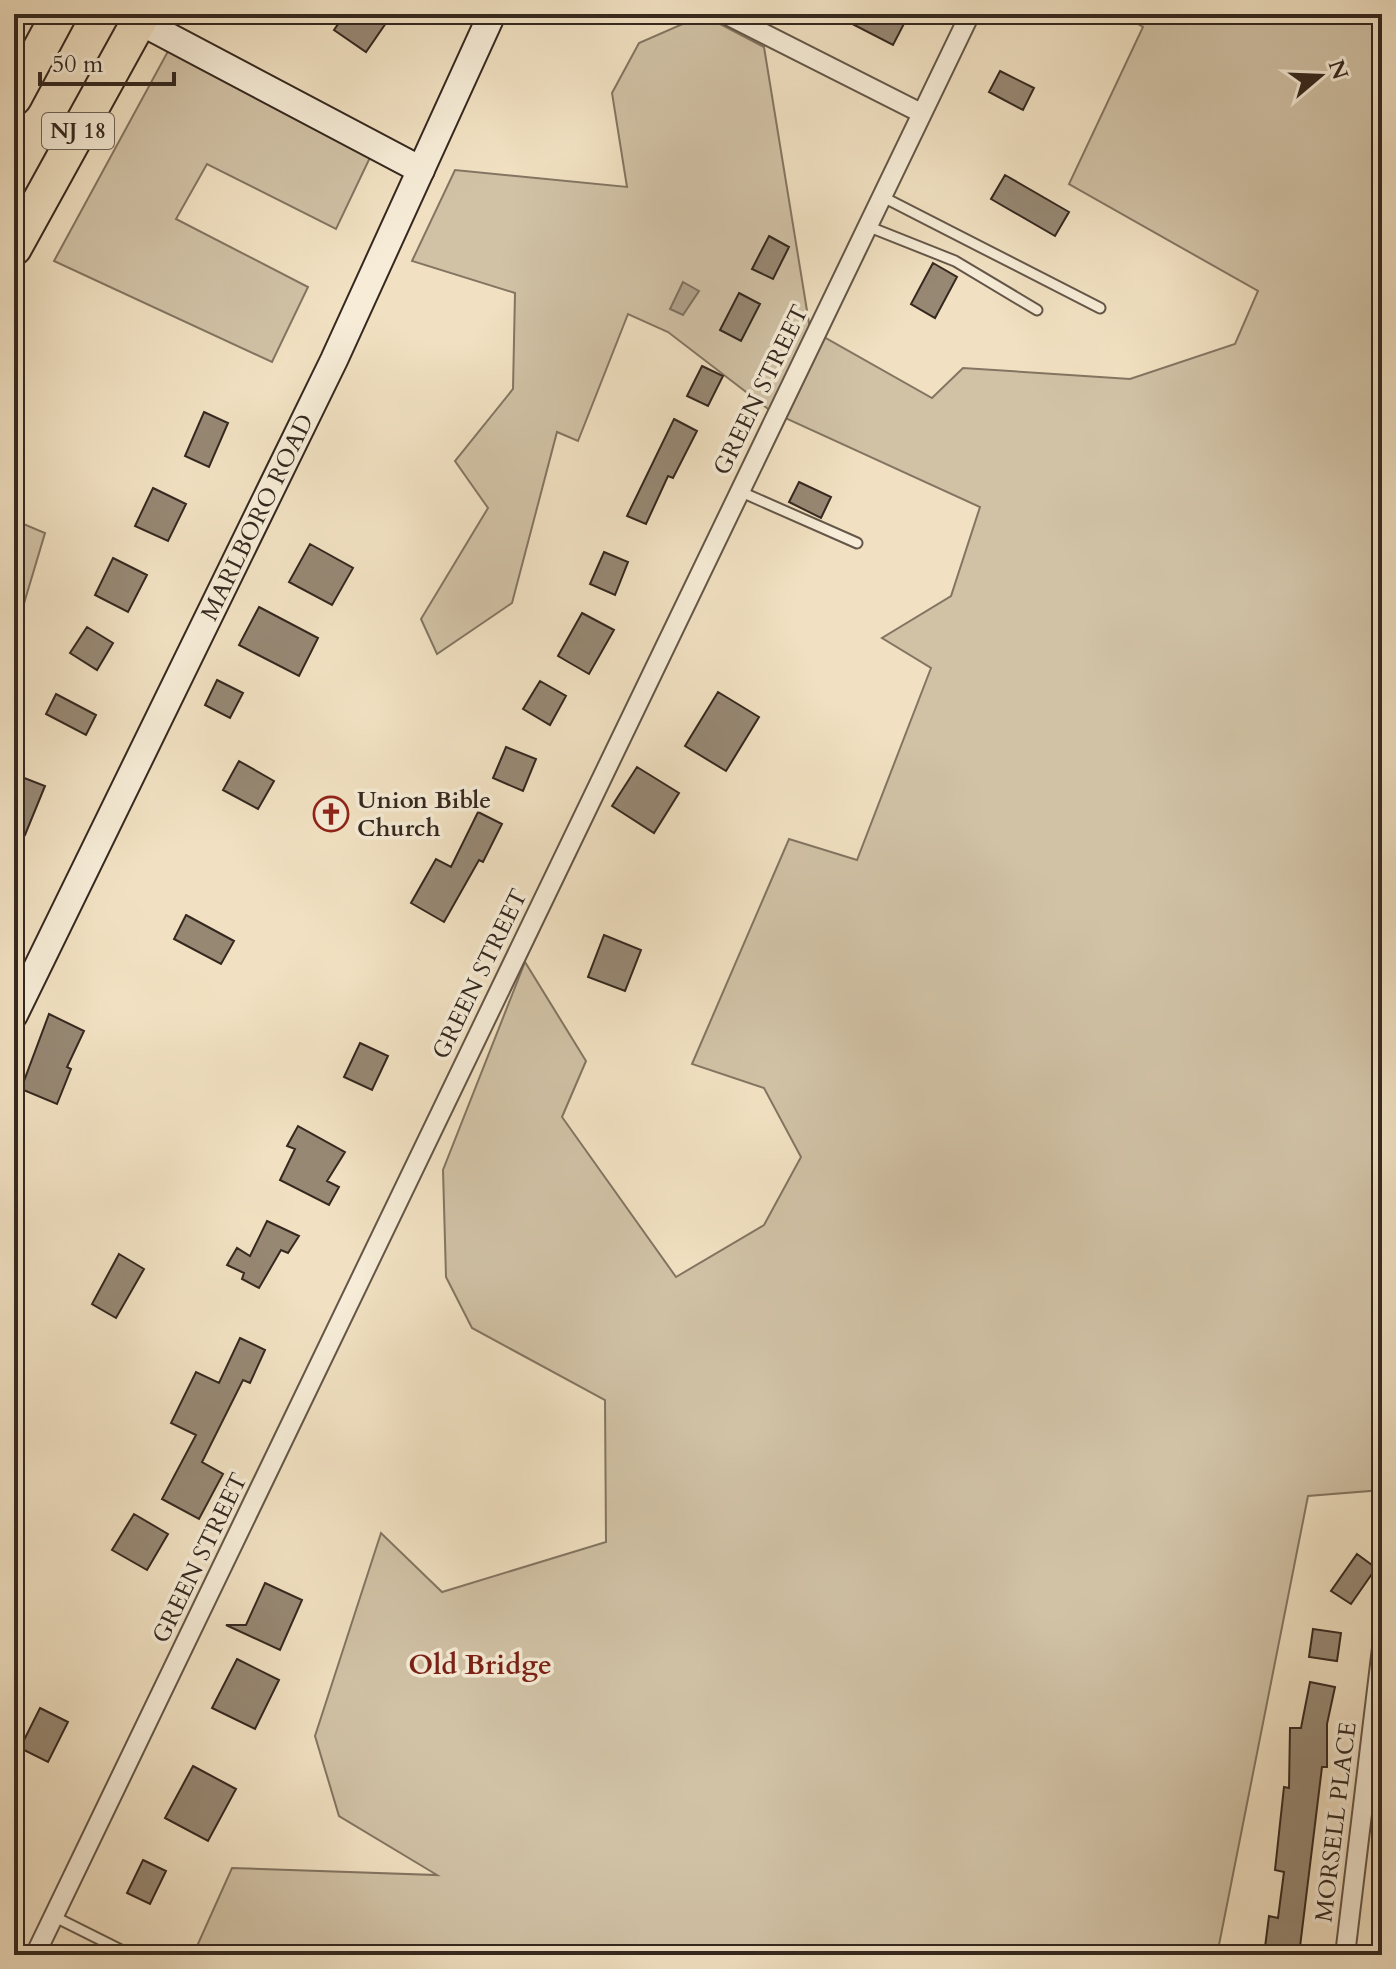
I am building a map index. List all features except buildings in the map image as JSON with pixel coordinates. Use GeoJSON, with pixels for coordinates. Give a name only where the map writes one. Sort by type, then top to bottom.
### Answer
{"type":"FeatureCollection","features":[{"type":"Feature","properties":{"kind":"highway","name":"NJ 18"},"geometry":{"type":"LineString","coordinates":[[14,98],[59,14]]}},
{"type":"Feature","properties":{"kind":"highway","name":"NJ 18"},"geometry":{"type":"LineString","coordinates":[[14,248],[136,16]]}},
{"type":"Feature","properties":{"kind":"street","name":"MARLBORO ROAD"},"geometry":{"type":"LineString","coordinates":[[14,1015],[334,360],[492,14]]}},
{"type":"Feature","properties":{"kind":"street"},"geometry":{"type":"LineString","coordinates":[[725,14],[921,113]]}},
{"type":"Feature","properties":{"kind":"street","name":"GREEN STREET"},"geometry":{"type":"LineString","coordinates":[[35,1955],[970,14]]}},
{"type":"Feature","properties":{"kind":"street"},"geometry":{"type":"LineString","coordinates":[[136,16],[421,170]]}},
{"type":"Feature","properties":{"kind":"street","name":"MORSELL PLACE"},"geometry":{"type":"LineString","coordinates":[[1345,1955],[1382,1648]]}},
{"type":"Feature","properties":{"kind":"lane"},"geometry":{"type":"LineString","coordinates":[[881,196],[1100,308]]}},
{"type":"Feature","properties":{"kind":"lane"},"geometry":{"type":"LineString","coordinates":[[867,226],[955,261],[1037,310]]}},
{"type":"Feature","properties":{"kind":"lane"},"geometry":{"type":"LineString","coordinates":[[739,491],[857,543]]}},
{"type":"Feature","properties":{"kind":"lane"},"geometry":{"type":"LineString","coordinates":[[53,1916],[131,1955]]}},
{"type":"Feature","properties":{"kind":"shaded area"},"geometry":{"type":"Polygon","coordinates":[[[1120,14],[1382,14],[1382,1490],[1308,1496],[1217,1955],[193,1955],[232,1868],[437,1875],[339,1816],[315,1736],[381,1533],[442,1592],[606,1542],[605,1400],[472,1328],[446,1277],[443,1170],[525,962],[586,1061],[562,1117],[676,1277],[764,1225],[801,1157],[764,1088],[692,1064],[789,839],[857,860],[931,668],[882,638],[951,596],[980,507],[772,412],[668,332],[628,314],[578,441],[557,432],[512,603],[437,654],[421,619],[488,508],[455,461],[513,389],[515,293],[412,261],[455,170],[627,187],[612,93],[639,43],[703,15],[764,47],[810,329],[932,398],[963,368],[1130,379],[1235,344],[1258,291],[1069,184],[1143,27],[1120,14]]]}},
{"type":"Feature","properties":{"kind":"shaded area"},"geometry":{"type":"Polygon","coordinates":[[[173,42],[376,145],[336,229],[207,164],[176,219],[308,287],[272,362],[54,261],[173,42]]]}},
{"type":"Feature","properties":{"kind":"shaded area"},"geometry":{"type":"Polygon","coordinates":[[[683,282],[699,291],[683,315],[670,309],[683,282]]]}},
{"type":"Feature","properties":{"kind":"shaded area"},"geometry":{"type":"Polygon","coordinates":[[[14,520],[45,533],[14,637],[14,520]]]}},
{"type":"Feature","properties":{"kind":"place","name":"Union Bible Church"},"geometry":{"type":"Point","coordinates":[331,814]}},
{"type":"Feature","properties":{"kind":"district","name":"Old Bridge"},"geometry":{"type":"Point","coordinates":[480,1665]}}]}
